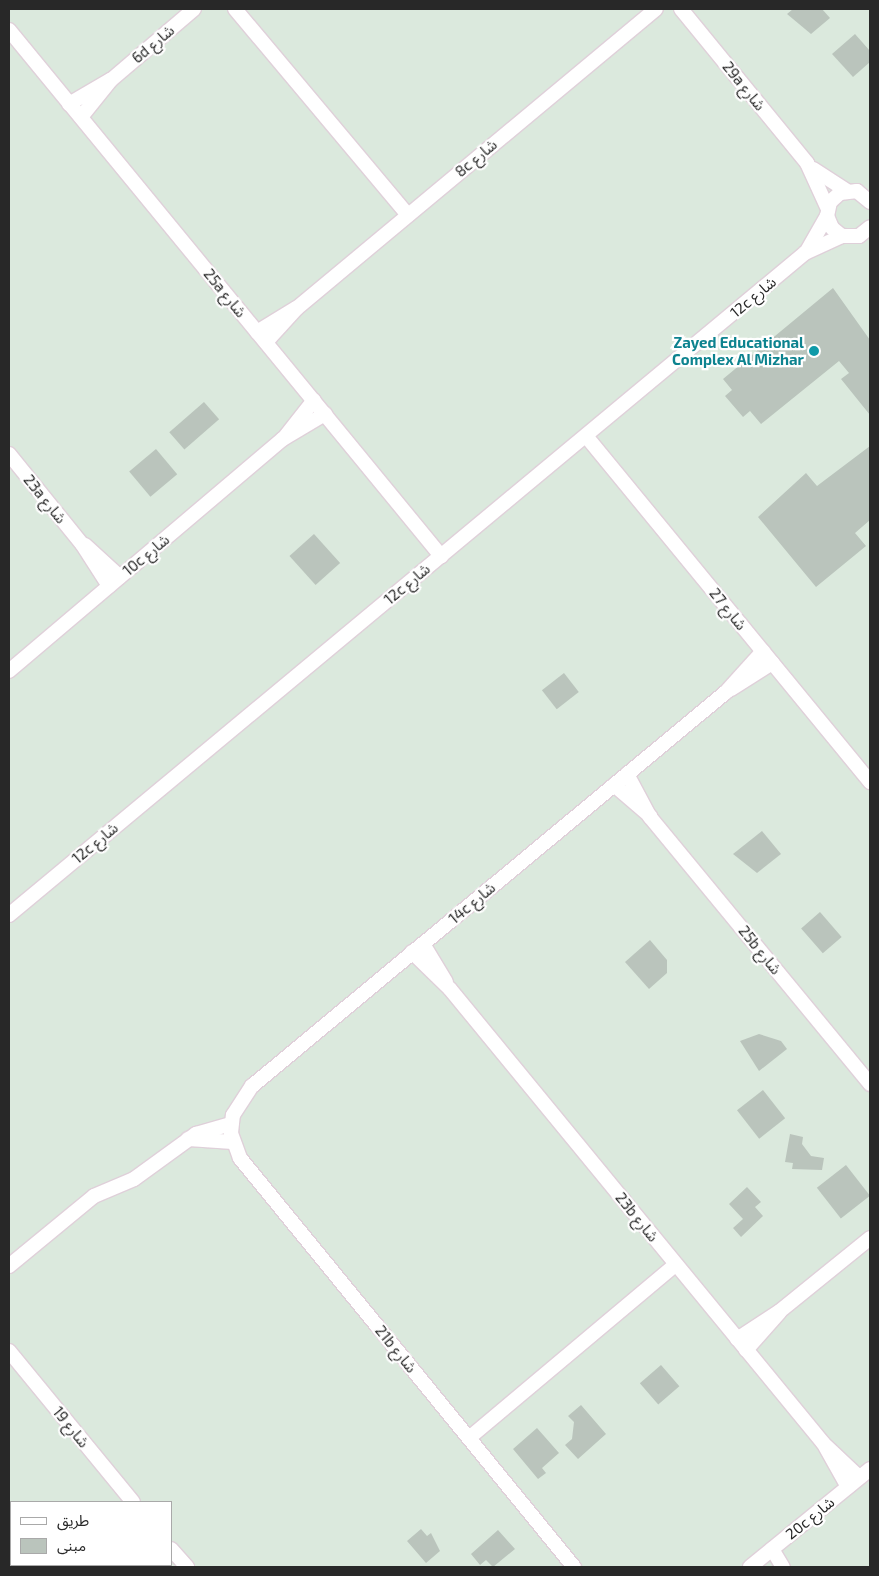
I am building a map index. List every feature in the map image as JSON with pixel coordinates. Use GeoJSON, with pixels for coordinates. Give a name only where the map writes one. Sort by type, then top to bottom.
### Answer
{"type":"FeatureCollection","features":[{"type":"Feature","properties":{"kind":"street","name":"6d شارع"},"geometry":{"type":"LineString","coordinates":[[81,117],[111,80],[194,9]]}},
{"type":"Feature","properties":{"kind":"street"},"geometry":{"type":"LineString","coordinates":[[235,9],[408,215]]}},
{"type":"Feature","properties":{"kind":"street","name":"8c شارع"},"geometry":{"type":"LineString","coordinates":[[262,337],[656,9]]}},
{"type":"Feature","properties":{"kind":"street","name":"29a شارع"},"geometry":{"type":"LineString","coordinates":[[681,9],[807,163],[828,212],[832,228],[842,236]]}},
{"type":"Feature","properties":{"kind":"street","name":"25a شارع"},"geometry":{"type":"LineString","coordinates":[[9,30],[441,556]]}},
{"type":"Feature","properties":{"kind":"street","name":"6d شارع"},"geometry":{"type":"LineString","coordinates":[[69,104],[111,80]]}},
{"type":"Feature","properties":{"kind":"street","name":"29a شارع"},"geometry":{"type":"LineString","coordinates":[[807,163],[858,190],[870,202]]}},
{"type":"Feature","properties":{"kind":"street","name":"12c شارع"},"geometry":{"type":"LineString","coordinates":[[805,253],[835,197],[858,190]]}},
{"type":"Feature","properties":{"kind":"street","name":"12c شارع"},"geometry":{"type":"LineString","coordinates":[[9,915],[805,253],[842,236],[859,236],[870,227]]}},
{"type":"Feature","properties":{"kind":"street","name":"10c شارع"},"geometry":{"type":"LineString","coordinates":[[9,671],[283,438],[314,400]]}},
{"type":"Feature","properties":{"kind":"street","name":"10c شارع"},"geometry":{"type":"LineString","coordinates":[[283,438],[325,414]]}},
{"type":"Feature","properties":{"kind":"street","name":"شارع 27"},"geometry":{"type":"LineString","coordinates":[[586,436],[870,782]]}},
{"type":"Feature","properties":{"kind":"street","name":"23a شارع"},"geometry":{"type":"LineString","coordinates":[[9,454],[82,544],[109,586]]}},
{"type":"Feature","properties":{"kind":"street","name":"23a شارع"},"geometry":{"type":"LineString","coordinates":[[82,544],[120,577]]}},
{"type":"Feature","properties":{"kind":"street","name":"14c شارع"},"geometry":{"type":"LineString","coordinates":[[726,692],[763,651]]}},
{"type":"Feature","properties":{"kind":"street","name":"14c شارع"},"geometry":{"type":"LineString","coordinates":[[232,1124],[246,1092],[726,692],[772,663]]}},
{"type":"Feature","properties":{"kind":"street","name":"25b شارع"},"geometry":{"type":"LineString","coordinates":[[627,774],[650,816]]}},
{"type":"Feature","properties":{"kind":"street","name":"25b شارع"},"geometry":{"type":"LineString","coordinates":[[614,785],[650,816],[870,1084]]}},
{"type":"Feature","properties":{"kind":"street","name":"23b شارع"},"geometry":{"type":"LineString","coordinates":[[418,948],[450,990],[824,1444],[848,1487]]}},
{"type":"Feature","properties":{"kind":"street"},"geometry":{"type":"LineString","coordinates":[[9,1266],[94,1196],[134,1179],[204,1129],[232,1124]]}},
{"type":"Feature","properties":{"kind":"street","name":"21b شارع"},"geometry":{"type":"LineString","coordinates":[[232,1124],[233,1142],[240,1158],[574,1567]]}},
{"type":"Feature","properties":{"kind":"street"},"geometry":{"type":"LineString","coordinates":[[187,1140],[233,1142]]}},
{"type":"Feature","properties":{"kind":"street"},"geometry":{"type":"LineString","coordinates":[[742,1344],[870,1238]]}},
{"type":"Feature","properties":{"kind":"street"},"geometry":{"type":"LineString","coordinates":[[468,1438],[676,1264]]}},
{"type":"Feature","properties":{"kind":"street","name":"شارع 19"},"geometry":{"type":"LineString","coordinates":[[9,1351],[132,1501]]}},
{"type":"Feature","properties":{"kind":"street","name":"23b شارع"},"geometry":{"type":"LineString","coordinates":[[824,1444],[865,1473]]}},
{"type":"Feature","properties":{"kind":"street","name":"20c شارع"},"geometry":{"type":"LineString","coordinates":[[758,1565],[772,1549],[865,1473]]}},
{"type":"Feature","properties":{"kind":"street"},"geometry":{"type":"LineString","coordinates":[[772,1549],[783,1567]]}},
{"type":"Feature","properties":{"kind":"street"},"geometry":{"type":"LineString","coordinates":[[172,1550],[183,1566]]}},
{"type":"Feature","properties":{"kind":"building"},"geometry":{"type":"Polygon","coordinates":[[[793,9],[822,9],[830,18],[811,34],[787,14],[793,9]]]}},
{"type":"Feature","properties":{"kind":"building"},"geometry":{"type":"Polygon","coordinates":[[[855,34],[870,51],[870,62],[853,77],[832,54],[855,34]]]}},
{"type":"Feature","properties":{"kind":"building","name":"Zayed Educational Complex Al Mizhar"},"geometry":{"type":"Polygon","coordinates":[[[833,288],[870,340],[870,415],[841,379],[849,373],[839,361],[761,424],[750,411],[743,417],[725,396],[732,390],[723,379],[833,288]]]}},
{"type":"Feature","properties":{"kind":"building"},"geometry":{"type":"Polygon","coordinates":[[[204,402],[219,419],[184,450],[169,432],[204,402]]]}},
{"type":"Feature","properties":{"kind":"building"},"geometry":{"type":"Polygon","coordinates":[[[870,446],[870,520],[855,533],[866,546],[816,587],[758,517],[806,473],[817,486],[870,446]]]}},
{"type":"Feature","properties":{"kind":"building"},"geometry":{"type":"Polygon","coordinates":[[[156,449],[177,474],[150,497],[129,471],[156,449]]]}},
{"type":"Feature","properties":{"kind":"building"},"geometry":{"type":"Polygon","coordinates":[[[314,534],[340,563],[316,585],[289,556],[314,534]]]}},
{"type":"Feature","properties":{"kind":"building"},"geometry":{"type":"Polygon","coordinates":[[[564,673],[579,692],[557,709],[542,690],[564,673]]]}},
{"type":"Feature","properties":{"kind":"building"},"geometry":{"type":"Polygon","coordinates":[[[762,831],[781,854],[757,873],[733,854],[762,831]]]}},
{"type":"Feature","properties":{"kind":"building"},"geometry":{"type":"Polygon","coordinates":[[[820,912],[842,937],[823,953],[801,928],[820,912]]]}},
{"type":"Feature","properties":{"kind":"building"},"geometry":{"type":"Polygon","coordinates":[[[650,940],[667,960],[667,973],[649,989],[625,962],[650,940]]]}},
{"type":"Feature","properties":{"kind":"building"},"geometry":{"type":"Polygon","coordinates":[[[759,1034],[781,1041],[787,1049],[759,1071],[740,1041],[759,1034]]]}},
{"type":"Feature","properties":{"kind":"building"},"geometry":{"type":"Polygon","coordinates":[[[763,1090],[785,1118],[759,1139],[737,1110],[763,1090]]]}},
{"type":"Feature","properties":{"kind":"building"},"geometry":{"type":"Polygon","coordinates":[[[790,1134],[803,1137],[802,1144],[811,1156],[824,1158],[822,1170],[792,1169],[793,1163],[785,1162],[790,1134]]]}},
{"type":"Feature","properties":{"kind":"building"},"geometry":{"type":"Polygon","coordinates":[[[846,1165],[870,1196],[841,1219],[817,1188],[846,1165]]]}},
{"type":"Feature","properties":{"kind":"building"},"geometry":{"type":"Polygon","coordinates":[[[747,1187],[761,1202],[755,1207],[763,1216],[741,1237],[733,1228],[743,1219],[729,1204],[747,1187]]]}},
{"type":"Feature","properties":{"kind":"building"},"geometry":{"type":"Polygon","coordinates":[[[661,1365],[679,1386],[658,1405],[640,1383],[661,1365]]]}},
{"type":"Feature","properties":{"kind":"building"},"geometry":{"type":"Polygon","coordinates":[[[581,1405],[606,1434],[578,1459],[565,1445],[572,1439],[574,1422],[568,1416],[581,1405]]]}},
{"type":"Feature","properties":{"kind":"building"},"geometry":{"type":"Polygon","coordinates":[[[537,1428],[559,1453],[542,1468],[546,1473],[538,1479],[513,1449],[537,1428]]]}},
{"type":"Feature","properties":{"kind":"building"},"geometry":{"type":"Polygon","coordinates":[[[421,1529],[427,1536],[431,1533],[440,1551],[426,1563],[407,1541],[421,1529]]]}},
{"type":"Feature","properties":{"kind":"building"},"geometry":{"type":"Polygon","coordinates":[[[498,1530],[515,1549],[493,1567],[486,1560],[480,1565],[471,1554],[498,1530]]]}},
{"type":"Feature","properties":{"kind":"place","name":"Zayed Educational Complex Al Mizhar"},"geometry":{"type":"Point","coordinates":[814,351]}}]}
